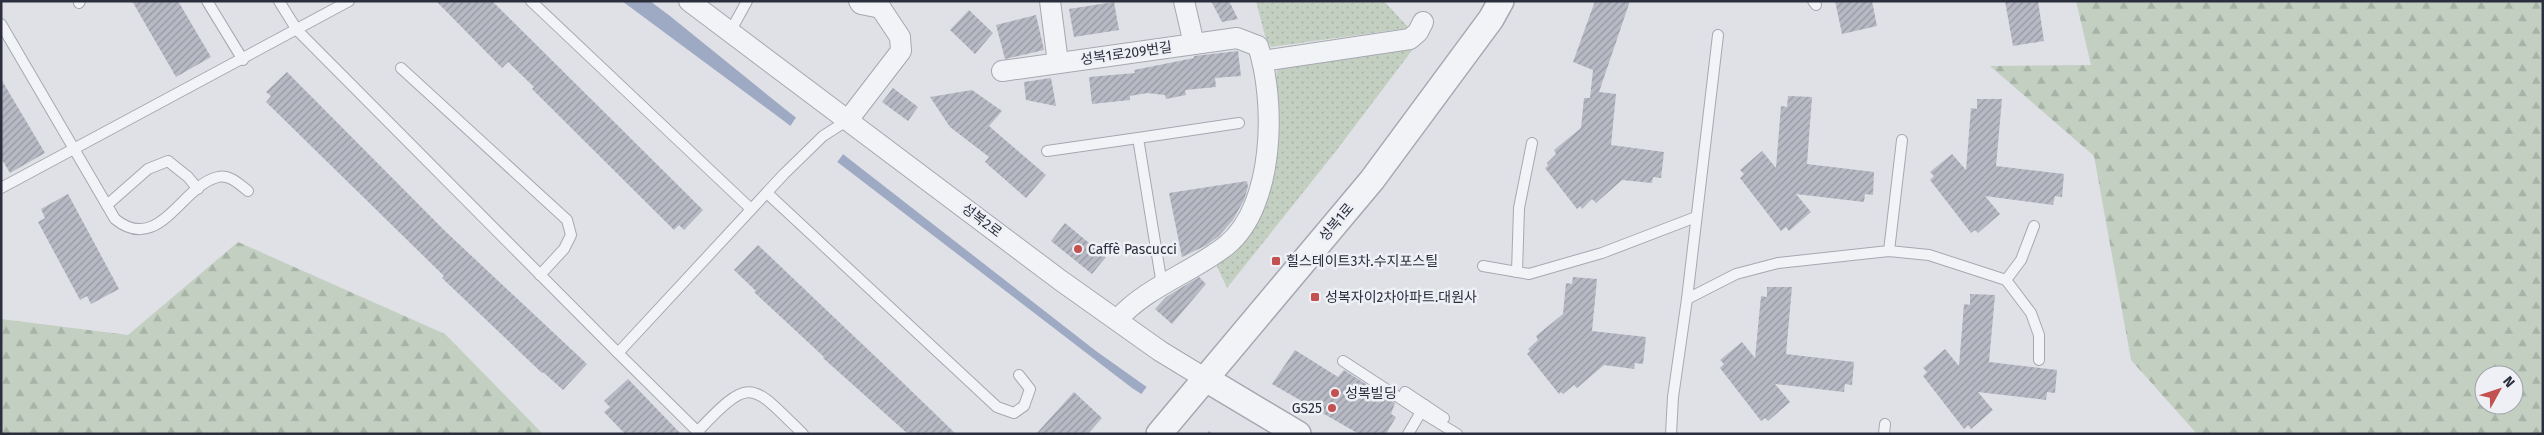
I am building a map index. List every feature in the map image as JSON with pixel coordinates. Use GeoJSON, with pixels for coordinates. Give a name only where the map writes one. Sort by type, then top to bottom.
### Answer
{"type":"FeatureCollection","features":[{"type":"Feature","properties":{"kind":"street","name":"성복2로"},"geometry":{"type":"LineString","coordinates":[[689,1],[1117,320],[1198,388],[1298,434]]}},
{"type":"Feature","properties":{"kind":"street"},"geometry":{"type":"LineString","coordinates":[[848,120],[901,50],[900,37],[879,5],[862,4],[859,1]]}},
{"type":"Feature","properties":{"kind":"street"},"geometry":{"type":"LineString","coordinates":[[1050,1],[1058,63]]}},
{"type":"Feature","properties":{"kind":"street"},"geometry":{"type":"LineString","coordinates":[[1184,1],[1194,44]]}},
{"type":"Feature","properties":{"kind":"street","name":"성복1로"},"geometry":{"type":"LineString","coordinates":[[1160,433],[1372,180],[1492,20],[1501,1]]}},
{"type":"Feature","properties":{"kind":"street"},"geometry":{"type":"LineString","coordinates":[[1263,61],[1410,39],[1418,32],[1423,22]]}},
{"type":"Feature","properties":{"kind":"street","name":"성복1로209번길"},"geometry":{"type":"LineString","coordinates":[[1002,72],[1237,38],[1258,46],[1263,61],[1269,94],[1268,144],[1261,184],[1244,226],[1227,244],[1162,285]]}},
{"type":"Feature","properties":{"kind":"street"},"geometry":{"type":"LineString","coordinates":[[1117,320],[1131,304],[1162,285]]}},
{"type":"Feature","properties":{"kind":"lane"},"geometry":{"type":"LineString","coordinates":[[207,1],[243,60]]}},
{"type":"Feature","properties":{"kind":"lane"},"geometry":{"type":"LineString","coordinates":[[279,1],[297,30],[699,432],[733,396],[753,391],[765,397],[803,434]]}},
{"type":"Feature","properties":{"kind":"lane"},"geometry":{"type":"LineString","coordinates":[[1,188],[243,60],[349,1]]}},
{"type":"Feature","properties":{"kind":"lane"},"geometry":{"type":"LineString","coordinates":[[531,1],[751,209]]}},
{"type":"Feature","properties":{"kind":"lane"},"geometry":{"type":"LineString","coordinates":[[730,32],[747,1]]}},
{"type":"Feature","properties":{"kind":"lane"},"geometry":{"type":"LineString","coordinates":[[1,24],[115,219],[126,228],[140,229],[158,224],[198,189],[220,176],[235,180],[248,191]]}},
{"type":"Feature","properties":{"kind":"lane"},"geometry":{"type":"LineString","coordinates":[[1671,434],[1673,397],[1687,299],[1718,34]]}},
{"type":"Feature","properties":{"kind":"lane"},"geometry":{"type":"LineString","coordinates":[[402,68],[567,220],[571,236],[564,249],[540,275]]}},
{"type":"Feature","properties":{"kind":"lane"},"geometry":{"type":"LineString","coordinates":[[618,353],[784,174],[823,136],[848,120]]}},
{"type":"Feature","properties":{"kind":"lane"},"geometry":{"type":"LineString","coordinates":[[1047,151],[1239,123]]}},
{"type":"Feature","properties":{"kind":"lane"},"geometry":{"type":"LineString","coordinates":[[1138,138],[1162,285]]}},
{"type":"Feature","properties":{"kind":"lane"},"geometry":{"type":"LineString","coordinates":[[1889,251],[1902,140]]}},
{"type":"Feature","properties":{"kind":"lane"},"geometry":{"type":"LineString","coordinates":[[1517,272],[1519,208],[1532,143]]}},
{"type":"Feature","properties":{"kind":"lane"},"geometry":{"type":"LineString","coordinates":[[107,205],[148,169],[168,161],[188,177],[198,189]]}},
{"type":"Feature","properties":{"kind":"lane"},"geometry":{"type":"LineString","coordinates":[[767,193],[997,406],[1014,413],[1024,406],[1030,389],[1019,375]]}},
{"type":"Feature","properties":{"kind":"lane"},"geometry":{"type":"LineString","coordinates":[[1483,266],[1529,274],[1602,253],[1696,217]]}},
{"type":"Feature","properties":{"kind":"lane"},"geometry":{"type":"LineString","coordinates":[[2006,280],[2022,260],[2034,226]]}},
{"type":"Feature","properties":{"kind":"lane"},"geometry":{"type":"LineString","coordinates":[[1687,299],[1736,274],[1778,263],[1889,251],[1929,255],[2006,280],[2031,313],[2039,335],[2039,360]]}},
{"type":"Feature","properties":{"kind":"lane"},"geometry":{"type":"LineString","coordinates":[[1343,361],[1423,409],[1457,434]]}},
{"type":"Feature","properties":{"kind":"lane"},"geometry":{"type":"LineString","coordinates":[[1405,392],[1423,409],[1444,418]]}},
{"type":"Feature","properties":{"kind":"lane"},"geometry":{"type":"LineString","coordinates":[[1408,434],[1423,409]]}},
{"type":"Feature","properties":{"kind":"green space"},"geometry":{"type":"Polygon","coordinates":[[[1256,1],[1384,1],[1409,28],[1271,47],[1265,36],[1256,1]]]}},
{"type":"Feature","properties":{"kind":"green space"},"geometry":{"type":"Polygon","coordinates":[[[2076,1],[2543,1],[2543,434],[2197,434],[2131,360],[2094,156],[1990,66],[2091,65],[2076,1]]]}},
{"type":"Feature","properties":{"kind":"green space"},"geometry":{"type":"Polygon","coordinates":[[[1413,49],[1336,151],[1227,288],[1215,262],[1267,188],[1279,132],[1274,105],[1277,69],[1413,49]]]}},
{"type":"Feature","properties":{"kind":"green space"},"geometry":{"type":"Polygon","coordinates":[[[238,242],[445,334],[543,434],[1,434],[1,319],[128,335],[238,242]]]}},
{"type":"Feature","properties":{"kind":"water"},"geometry":{"type":"Polygon","coordinates":[[[622,1],[650,1],[785,109],[1096,351],[1213,434],[1203,434],[1132,388],[780,118],[622,1]]]}},
{"type":"Feature","properties":{"kind":"pier"},"geometry":{"type":"Polygon","coordinates":[[[797,116],[844,153],[835,165],[789,128],[797,116]]]}},
{"type":"Feature","properties":{"kind":"pier"},"geometry":{"type":"Polygon","coordinates":[[[1148,385],[1210,429],[1207,434],[1198,434],[1140,396],[1148,385]]]}},
{"type":"Feature","properties":{"kind":"building"},"geometry":{"type":"Polygon","coordinates":[[[132,1],[178,1],[211,57],[176,77],[132,1]]]}},
{"type":"Feature","properties":{"kind":"building"},"geometry":{"type":"Polygon","coordinates":[[[436,1],[492,1],[703,210],[684,230],[679,225],[674,230],[532,89],[534,87],[508,62],[502,68],[436,1]]]}},
{"type":"Feature","properties":{"kind":"building"},"geometry":{"type":"Polygon","coordinates":[[[1211,1],[1229,1],[1238,19],[1222,22],[1211,1]]]}},
{"type":"Feature","properties":{"kind":"building"},"geometry":{"type":"Polygon","coordinates":[[[1595,1],[1630,1],[1599,92],[1616,94],[1611,145],[1664,152],[1661,178],[1653,177],[1652,183],[1622,180],[1596,203],[1592,199],[1582,209],[1580,206],[1577,209],[1545,168],[1548,166],[1547,163],[1556,154],[1554,150],[1581,128],[1584,98],[1590,98],[1593,70],[1573,62],[1595,1]]]}},
{"type":"Feature","properties":{"kind":"building"},"geometry":{"type":"Polygon","coordinates":[[[1835,1],[1872,1],[1877,26],[1842,34],[1835,1]]]}},
{"type":"Feature","properties":{"kind":"building"},"geometry":{"type":"Polygon","coordinates":[[[2005,1],[2038,1],[2044,41],[2013,46],[2005,1]]]}},
{"type":"Feature","properties":{"kind":"building"},"geometry":{"type":"Polygon","coordinates":[[[1114,2],[1119,30],[1074,37],[1069,9],[1114,2]]]}},
{"type":"Feature","properties":{"kind":"building"},"geometry":{"type":"Polygon","coordinates":[[[969,10],[993,33],[975,54],[950,30],[969,10]]]}},
{"type":"Feature","properties":{"kind":"building"},"geometry":{"type":"Polygon","coordinates":[[[1036,15],[1044,50],[1005,59],[996,25],[1036,15]]]}},
{"type":"Feature","properties":{"kind":"building"},"geometry":{"type":"Polygon","coordinates":[[[1238,51],[1241,76],[1215,78],[1216,87],[1185,90],[1186,95],[1166,99],[1165,95],[1147,93],[1130,96],[1130,100],[1092,104],[1089,77],[1135,73],[1134,70],[1194,58],[1194,56],[1238,51]]]}},
{"type":"Feature","properties":{"kind":"building"},"geometry":{"type":"Polygon","coordinates":[[[287,72],[445,231],[587,364],[563,390],[542,373],[442,278],[444,276],[266,102],[271,96],[266,92],[287,72]]]}},
{"type":"Feature","properties":{"kind":"building"},"geometry":{"type":"Polygon","coordinates":[[[1051,78],[1056,106],[1026,100],[1024,82],[1051,78]]]}},
{"type":"Feature","properties":{"kind":"building"},"geometry":{"type":"Polygon","coordinates":[[[1,79],[45,153],[10,173],[1,158],[1,79]]]}},
{"type":"Feature","properties":{"kind":"building"},"geometry":{"type":"Polygon","coordinates":[[[893,88],[918,107],[908,121],[882,102],[893,88]]]}},
{"type":"Feature","properties":{"kind":"building"},"geometry":{"type":"Polygon","coordinates":[[[972,90],[1002,111],[989,126],[1046,175],[1026,198],[985,162],[989,157],[950,127],[930,97],[972,90]]]}},
{"type":"Feature","properties":{"kind":"building"},"geometry":{"type":"Polygon","coordinates":[[[1788,96],[1812,97],[1807,164],[1874,172],[1873,195],[1865,194],[1864,202],[1796,194],[1811,212],[1789,231],[1786,227],[1781,231],[1740,178],[1744,174],[1740,170],[1762,151],[1776,168],[1781,106],[1787,107],[1788,96]]]}},
{"type":"Feature","properties":{"kind":"building"},"geometry":{"type":"Polygon","coordinates":[[[1977,99],[2002,99],[1996,166],[2064,174],[2062,197],[2055,196],[2053,205],[1985,196],[2000,214],[1978,233],[1975,230],[1971,233],[1930,180],[1934,176],[1930,172],[1952,154],[1966,170],[1971,108],[1977,109],[1977,99]]]}},
{"type":"Feature","properties":{"kind":"building"},"geometry":{"type":"Polygon","coordinates":[[[1247,181],[1248,187],[1244,200],[1233,220],[1219,236],[1207,245],[1182,257],[1169,193],[1247,181]]]}},
{"type":"Feature","properties":{"kind":"building"},"geometry":{"type":"Polygon","coordinates":[[[68,194],[119,289],[91,304],[87,296],[80,300],[38,222],[45,218],[41,209],[68,194]]]}},
{"type":"Feature","properties":{"kind":"building","name":"Caffè Pascucci"},"geometry":{"type":"Polygon","coordinates":[[[1065,223],[1106,257],[1092,274],[1051,241],[1065,223]]]}},
{"type":"Feature","properties":{"kind":"building"},"geometry":{"type":"Polygon","coordinates":[[[758,245],[956,434],[908,434],[823,358],[754,292],[756,291],[734,270],[758,245]]]}},
{"type":"Feature","properties":{"kind":"building"},"geometry":{"type":"Polygon","coordinates":[[[1199,277],[1206,284],[1172,324],[1155,309],[1166,297],[1199,277]]]}},
{"type":"Feature","properties":{"kind":"building"},"geometry":{"type":"Polygon","coordinates":[[[1573,277],[1597,279],[1592,331],[1646,337],[1643,364],[1635,363],[1634,369],[1604,365],[1577,388],[1574,385],[1563,394],[1561,392],[1559,394],[1527,354],[1530,351],[1528,349],[1538,340],[1536,336],[1563,314],[1566,283],[1572,284],[1573,277]]]}},
{"type":"Feature","properties":{"kind":"building"},"geometry":{"type":"Polygon","coordinates":[[[1767,287],[1792,287],[1786,354],[1854,362],[1852,385],[1845,384],[1844,392],[1775,384],[1790,402],[1768,421],[1765,418],[1761,421],[1720,368],[1724,364],[1720,360],[1742,342],[1755,358],[1761,296],[1767,297],[1767,287]]]}},
{"type":"Feature","properties":{"kind":"building"},"geometry":{"type":"Polygon","coordinates":[[[1970,294],[1995,295],[1989,362],[2057,370],[2055,393],[2047,392],[2046,400],[1978,392],[1993,410],[1971,429],[1968,425],[1964,429],[1923,376],[1927,372],[1923,368],[1945,349],[1959,366],[1964,304],[1970,305],[1970,294]]]}},
{"type":"Feature","properties":{"kind":"building","name":"성복빌딩"},"geometry":{"type":"Polygon","coordinates":[[[1295,350],[1338,377],[1344,370],[1395,403],[1391,414],[1396,417],[1386,434],[1359,434],[1272,384],[1295,350]]]}},
{"type":"Feature","properties":{"kind":"building"},"geometry":{"type":"Polygon","coordinates":[[[628,379],[681,434],[625,434],[604,412],[610,407],[604,401],[628,379]]]}},
{"type":"Feature","properties":{"kind":"building"},"geometry":{"type":"Polygon","coordinates":[[[1074,392],[1102,418],[1088,434],[1036,434],[1074,392]]]}},
{"type":"Feature","properties":{"kind":"place","name":"Caffè Pascucci"},"geometry":{"type":"Point","coordinates":[1078,249]}},
{"type":"Feature","properties":{"kind":"place","name":"힐스테이트3차.수지포스틸"},"geometry":{"type":"Point","coordinates":[1276,261]}},
{"type":"Feature","properties":{"kind":"place","name":"성복자이2차아파트.대원사"},"geometry":{"type":"Point","coordinates":[1315,297]}},
{"type":"Feature","properties":{"kind":"place","name":"성복빌딩"},"geometry":{"type":"Point","coordinates":[1335,393]}},
{"type":"Feature","properties":{"kind":"place","name":"GS25"},"geometry":{"type":"Point","coordinates":[1332,408]}}]}
